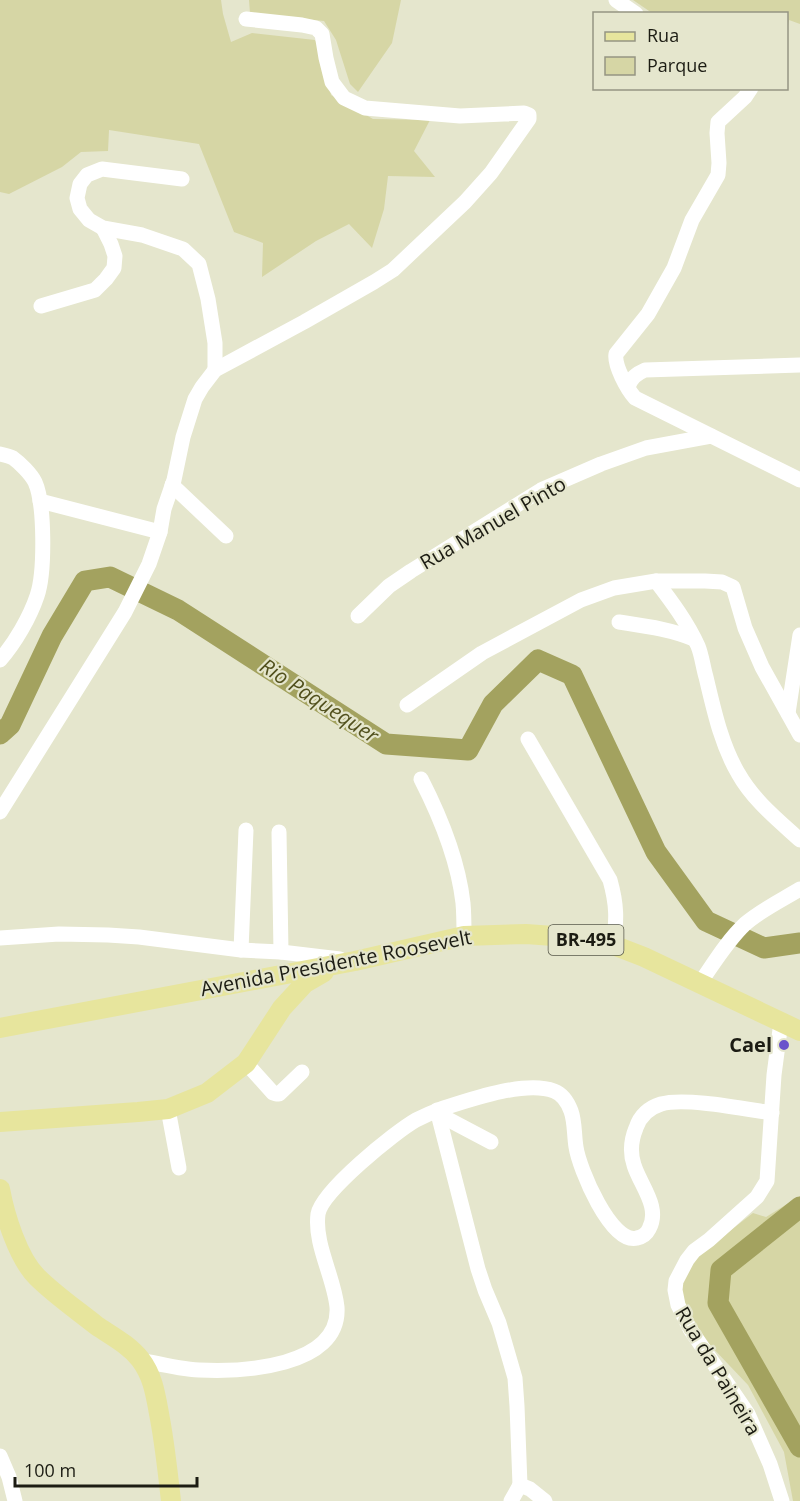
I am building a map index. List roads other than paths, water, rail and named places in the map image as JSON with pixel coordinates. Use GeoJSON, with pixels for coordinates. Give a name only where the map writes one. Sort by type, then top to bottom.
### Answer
{"type":"FeatureCollection","features":[{"type":"Feature","properties":{"kind":"main road","name":"Avenida Presidente Roosevelt"},"geometry":{"type":"LineString","coordinates":[[0,1028],[355,961],[464,936],[526,934],[567,937],[613,945],[644,957],[800,1031]]}},
{"type":"Feature","properties":{"kind":"main road","name":"BR-495"},"geometry":{"type":"LineString","coordinates":[[0,1122],[168,1108],[207,1093],[246,1063],[282,1008],[305,982],[355,961]]}},
{"type":"Feature","properties":{"kind":"main road"},"geometry":{"type":"LineString","coordinates":[[263,978],[287,983],[289,988],[282,1008]]}},
{"type":"Feature","properties":{"kind":"main road"},"geometry":{"type":"LineString","coordinates":[[0,1190],[18,1249],[35,1276],[73,1308],[131,1349],[141,1360],[150,1376],[163,1438],[171,1501]]}},
{"type":"Feature","properties":{"kind":"street"},"geometry":{"type":"LineString","coordinates":[[616,0],[633,12]]}},
{"type":"Feature","properties":{"kind":"street"},"geometry":{"type":"LineString","coordinates":[[0,812],[125,612],[149,564],[160,532],[183,437],[195,399],[202,387],[215,370],[393,270],[465,202],[490,173],[529,119],[529,115],[524,113],[460,116],[365,108],[344,98],[332,82],[322,34],[316,28],[246,19]]}},
{"type":"Feature","properties":{"kind":"street"},"geometry":{"type":"LineString","coordinates":[[750,90],[718,122],[718,175],[692,220],[674,268],[648,314],[616,354],[615,361],[630,393],[635,398],[800,480]]}},
{"type":"Feature","properties":{"kind":"street"},"geometry":{"type":"LineString","coordinates":[[182,179],[102,169],[87,175],[80,184],[77,198],[84,215],[103,228],[142,235],[183,249],[199,264],[208,299],[215,343],[215,370]]}},
{"type":"Feature","properties":{"kind":"street"},"geometry":{"type":"LineString","coordinates":[[41,306],[94,290],[106,279],[114,268],[114,256],[103,228]]}},
{"type":"Feature","properties":{"kind":"street"},"geometry":{"type":"LineString","coordinates":[[628,387],[630,380],[645,370],[800,365]]}},
{"type":"Feature","properties":{"kind":"street","name":"Rua Manuel Pinto"},"geometry":{"type":"LineString","coordinates":[[358,616],[389,586],[541,490],[601,464],[646,448],[711,436]]}},
{"type":"Feature","properties":{"kind":"street"},"geometry":{"type":"LineString","coordinates":[[0,454],[12,458],[35,481],[40,501],[43,562],[37,596],[11,647],[0,660]]}},
{"type":"Feature","properties":{"kind":"street"},"geometry":{"type":"LineString","coordinates":[[172,485],[226,536]]}},
{"type":"Feature","properties":{"kind":"street"},"geometry":{"type":"LineString","coordinates":[[40,501],[160,532]]}},
{"type":"Feature","properties":{"kind":"street"},"geometry":{"type":"LineString","coordinates":[[656,581],[688,626],[699,649],[723,741],[739,776],[753,795],[800,840]]}},
{"type":"Feature","properties":{"kind":"street"},"geometry":{"type":"LineString","coordinates":[[407,705],[482,653],[581,600],[614,588],[656,581],[714,581],[733,587],[762,667],[800,735]]}},
{"type":"Feature","properties":{"kind":"street"},"geometry":{"type":"LineString","coordinates":[[619,622],[666,629],[694,639]]}},
{"type":"Feature","properties":{"kind":"street"},"geometry":{"type":"LineString","coordinates":[[788,713],[800,635]]}},
{"type":"Feature","properties":{"kind":"street"},"geometry":{"type":"LineString","coordinates":[[528,739],[610,880],[617,912],[613,945]]}},
{"type":"Feature","properties":{"kind":"street"},"geometry":{"type":"LineString","coordinates":[[421,779],[436,808],[458,873],[463,903],[464,936]]}},
{"type":"Feature","properties":{"kind":"street"},"geometry":{"type":"LineString","coordinates":[[241,950],[246,830]]}},
{"type":"Feature","properties":{"kind":"street"},"geometry":{"type":"LineString","coordinates":[[279,832],[281,952]]}},
{"type":"Feature","properties":{"kind":"street"},"geometry":{"type":"LineString","coordinates":[[700,983],[740,930],[756,916],[800,889]]}},
{"type":"Feature","properties":{"kind":"street"},"geometry":{"type":"LineString","coordinates":[[0,938],[58,934],[139,937],[355,961]]}},
{"type":"Feature","properties":{"kind":"street","name":"Rua da Paineira"},"geometry":{"type":"LineString","coordinates":[[781,1022],[774,1075],[767,1181],[757,1197],[694,1251],[682,1268],[675,1290],[678,1305],[690,1329],[748,1414],[770,1464],[782,1501]]}},
{"type":"Feature","properties":{"kind":"street"},"geometry":{"type":"LineString","coordinates":[[246,1063],[276,1094],[279,1094],[302,1072]]}},
{"type":"Feature","properties":{"kind":"street"},"geometry":{"type":"LineString","coordinates":[[141,1360],[197,1370],[237,1370],[292,1360],[315,1349],[333,1330],[337,1318],[337,1306],[318,1227],[318,1213],[321,1204],[361,1162],[399,1131],[418,1119],[510,1090],[540,1088],[557,1092],[572,1112],[576,1149],[588,1185],[609,1220],[626,1238],[632,1239],[640,1238],[648,1232],[653,1221],[653,1211],[633,1163],[631,1151],[633,1136],[639,1120],[646,1111],[662,1104],[679,1102],[772,1113]]}},
{"type":"Feature","properties":{"kind":"street"},"geometry":{"type":"LineString","coordinates":[[168,1108],[179,1168]]}},
{"type":"Feature","properties":{"kind":"street"},"geometry":{"type":"LineString","coordinates":[[438,1112],[491,1142]]}},
{"type":"Feature","properties":{"kind":"street"},"geometry":{"type":"LineString","coordinates":[[438,1112],[478,1269],[499,1323],[515,1378],[520,1485],[511,1501]]}},
{"type":"Feature","properties":{"kind":"street"},"geometry":{"type":"LineString","coordinates":[[0,1456],[9,1477],[15,1501]]}},
{"type":"Feature","properties":{"kind":"street"},"geometry":{"type":"LineString","coordinates":[[520,1485],[530,1489],[545,1501]]}},
{"type":"Feature","properties":{"kind":"waterway","name":"Rio Paquequer"},"geometry":{"type":"LineString","coordinates":[[0,734],[10,725],[52,636],[85,581],[110,577],[178,610],[386,744],[468,750],[493,704],[538,660],[572,675],[656,852],[706,921],[764,948],[800,943]]}},
{"type":"Feature","properties":{"kind":"waterway","name":"Rio Paquequer"},"geometry":{"type":"LineString","coordinates":[[800,1207],[721,1270],[718,1303],[800,1447]]}},
{"type":"Feature","properties":{"kind":"place","name":"Cael"},"geometry":{"type":"Point","coordinates":[784,1045]}}]}
